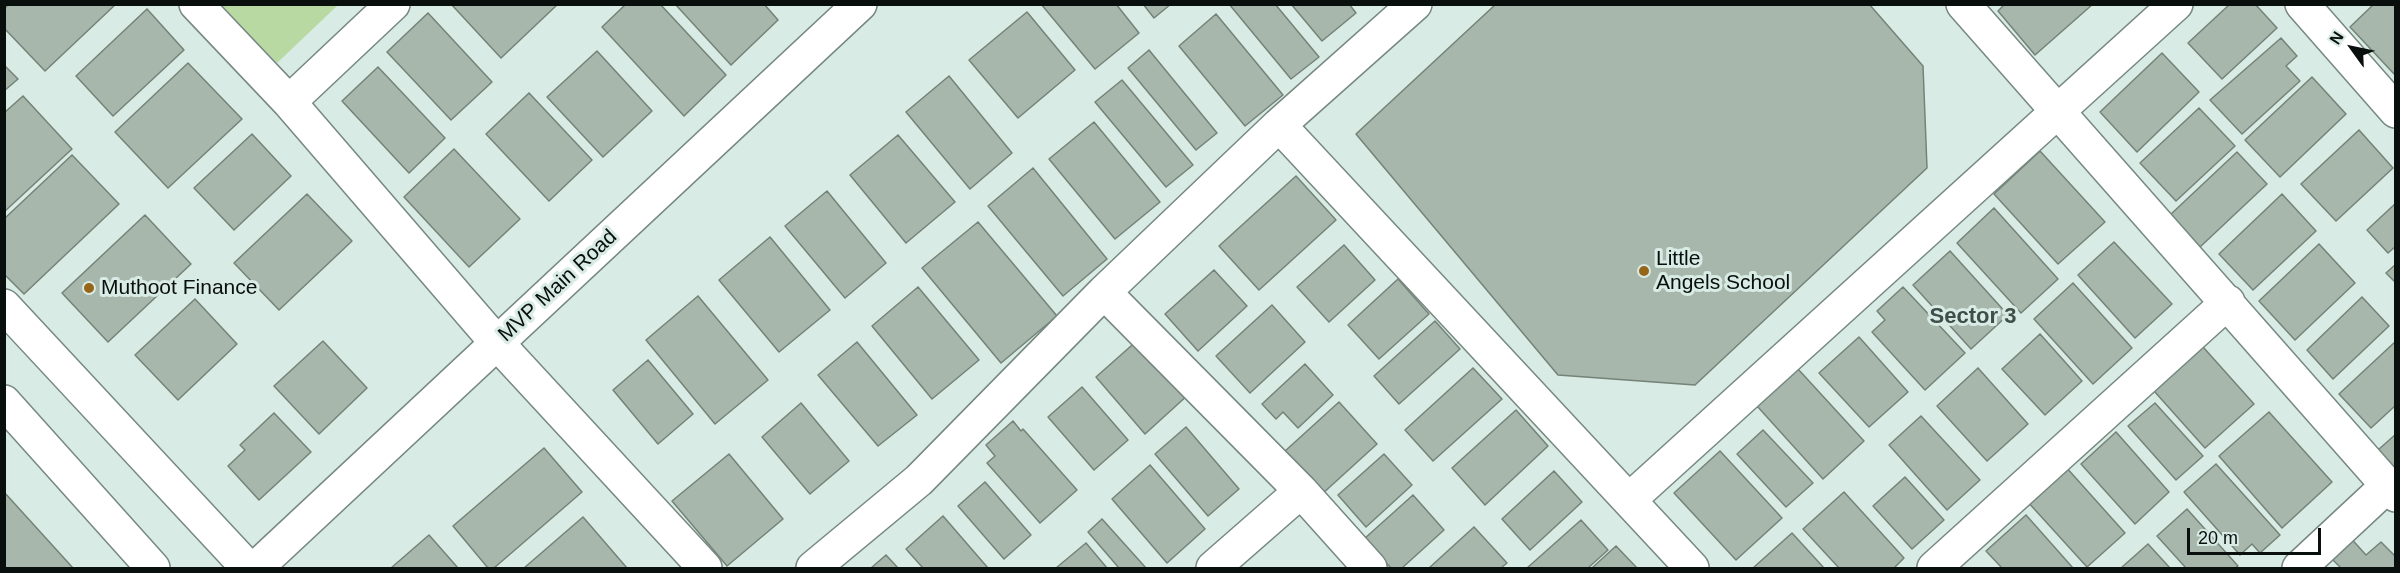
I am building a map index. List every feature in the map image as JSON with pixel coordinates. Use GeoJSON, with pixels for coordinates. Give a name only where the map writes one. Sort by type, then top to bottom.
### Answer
{"type":"FeatureCollection","features":[{"type":"Feature","properties":{"kind":"street"},"geometry":{"type":"LineString","coordinates":[[196,4],[289,102],[497,343],[705,568]]}},
{"type":"Feature","properties":{"kind":"street"},"geometry":{"type":"LineString","coordinates":[[289,102],[393,4]]}},
{"type":"Feature","properties":{"kind":"street","name":"MVP Main Road"},"geometry":{"type":"LineString","coordinates":[[256,568],[860,4]]}},
{"type":"Feature","properties":{"kind":"street"},"geometry":{"type":"LineString","coordinates":[[813,568],[919,480],[1104,292],[1279,125],[1414,4]]}},
{"type":"Feature","properties":{"kind":"street"},"geometry":{"type":"LineString","coordinates":[[1963,4],[2059,110],[2391,490],[2299,568]]}},
{"type":"Feature","properties":{"kind":"street"},"geometry":{"type":"LineString","coordinates":[[1629,500],[2176,4]]}},
{"type":"Feature","properties":{"kind":"street"},"geometry":{"type":"LineString","coordinates":[[2302,4],[2396,111]]}},
{"type":"Feature","properties":{"kind":"street"},"geometry":{"type":"LineString","coordinates":[[1279,125],[1692,568]]}},
{"type":"Feature","properties":{"kind":"street"},"geometry":{"type":"LineString","coordinates":[[1104,292],[1301,491],[1370,568]]}},
{"type":"Feature","properties":{"kind":"street"},"geometry":{"type":"LineString","coordinates":[[1934,568],[2228,302]]}},
{"type":"Feature","properties":{"kind":"street"},"geometry":{"type":"LineString","coordinates":[[4,306],[248,568]]}},
{"type":"Feature","properties":{"kind":"street"},"geometry":{"type":"LineString","coordinates":[[4,402],[153,568]]}},
{"type":"Feature","properties":{"kind":"street"},"geometry":{"type":"LineString","coordinates":[[1213,568],[1301,491]]}},
{"type":"Feature","properties":{"kind":"green space"},"geometry":{"type":"Polygon","coordinates":[[[221,5],[338,5],[277,63],[221,5]]]}},
{"type":"Feature","properties":{"kind":"building"},"geometry":{"type":"Polygon","coordinates":[[[9,4],[116,4],[45,71],[4,28],[4,9],[9,4]]]}},
{"type":"Feature","properties":{"kind":"building"},"geometry":{"type":"Polygon","coordinates":[[[451,4],[558,4],[501,58],[451,4]]]}},
{"type":"Feature","properties":{"kind":"building"},"geometry":{"type":"Polygon","coordinates":[[[626,4],[660,4],[726,75],[684,116],[602,27],[626,4]]]}},
{"type":"Feature","properties":{"kind":"building"},"geometry":{"type":"Polygon","coordinates":[[[675,4],[764,4],[778,20],[731,65],[675,4]]]}},
{"type":"Feature","properties":{"kind":"building"},"geometry":{"type":"Polygon","coordinates":[[[1041,4],[1116,4],[1139,33],[1095,69],[1041,4]]]}},
{"type":"Feature","properties":{"kind":"building"},"geometry":{"type":"Polygon","coordinates":[[[1143,4],[1171,4],[1154,18],[1143,4]]]}},
{"type":"Feature","properties":{"kind":"building"},"geometry":{"type":"Polygon","coordinates":[[[1229,4],[1275,4],[1319,57],[1291,79],[1229,4]]]}},
{"type":"Feature","properties":{"kind":"building"},"geometry":{"type":"Polygon","coordinates":[[[1291,4],[1349,4],[1356,13],[1322,41],[1291,4]]]}},
{"type":"Feature","properties":{"kind":"building","name":"Little Angels School"},"geometry":{"type":"Polygon","coordinates":[[[1496,4],[1869,4],[1923,66],[1927,168],[1695,385],[1558,375],[1356,134],[1496,4]]]}},
{"type":"Feature","properties":{"kind":"building"},"geometry":{"type":"Polygon","coordinates":[[[2005,4],[2093,4],[2035,55],[1998,11],[2005,4]]]}},
{"type":"Feature","properties":{"kind":"building"},"geometry":{"type":"Polygon","coordinates":[[[2230,4],[2255,4],[2277,28],[2222,79],[2188,43],[2230,4]]]}},
{"type":"Feature","properties":{"kind":"building"},"geometry":{"type":"Polygon","coordinates":[[[2374,4],[2396,4],[2396,76],[2350,27],[2374,4]]]}},
{"type":"Feature","properties":{"kind":"building"},"geometry":{"type":"Polygon","coordinates":[[[147,9],[184,50],[113,116],[76,76],[147,9]]]}},
{"type":"Feature","properties":{"kind":"building"},"geometry":{"type":"Polygon","coordinates":[[[1027,12],[1075,70],[1018,118],[969,60],[1027,12]]]}},
{"type":"Feature","properties":{"kind":"building"},"geometry":{"type":"Polygon","coordinates":[[[428,13],[492,82],[451,120],[387,52],[428,13]]]}},
{"type":"Feature","properties":{"kind":"building"},"geometry":{"type":"Polygon","coordinates":[[[1216,14],[1283,95],[1245,126],[1179,46],[1216,14]]]}},
{"type":"Feature","properties":{"kind":"building"},"geometry":{"type":"Polygon","coordinates":[[[2281,38],[2297,56],[2286,66],[2300,81],[2242,134],[2210,100],[2281,38]]]}},
{"type":"Feature","properties":{"kind":"building"},"geometry":{"type":"Polygon","coordinates":[[[1149,50],[1217,133],[1196,150],[1128,68],[1149,50]]]}},
{"type":"Feature","properties":{"kind":"building"},"geometry":{"type":"Polygon","coordinates":[[[597,51],[652,111],[603,157],[547,97],[597,51]]]}},
{"type":"Feature","properties":{"kind":"building"},"geometry":{"type":"Polygon","coordinates":[[[2162,53],[2199,92],[2137,152],[2100,112],[2162,53]]]}},
{"type":"Feature","properties":{"kind":"building"},"geometry":{"type":"Polygon","coordinates":[[[188,63],[242,119],[168,188],[115,132],[188,63]]]}},
{"type":"Feature","properties":{"kind":"building"},"geometry":{"type":"Polygon","coordinates":[[[4,65],[18,79],[4,91],[4,65]]]}},
{"type":"Feature","properties":{"kind":"building"},"geometry":{"type":"Polygon","coordinates":[[[378,67],[445,138],[409,173],[342,101],[378,67]]]}},
{"type":"Feature","properties":{"kind":"building"},"geometry":{"type":"Polygon","coordinates":[[[949,76],[1012,153],[970,189],[906,112],[949,76]]]}},
{"type":"Feature","properties":{"kind":"building"},"geometry":{"type":"Polygon","coordinates":[[[2312,77],[2346,114],[2280,177],[2245,140],[2312,77]]]}},
{"type":"Feature","properties":{"kind":"building"},"geometry":{"type":"Polygon","coordinates":[[[1122,80],[1193,165],[1166,187],[1095,102],[1122,80]]]}},
{"type":"Feature","properties":{"kind":"building"},"geometry":{"type":"Polygon","coordinates":[[[529,93],[592,160],[549,201],[486,134],[529,93]]]}},
{"type":"Feature","properties":{"kind":"building"},"geometry":{"type":"Polygon","coordinates":[[[23,96],[72,149],[4,212],[4,113],[23,96]]]}},
{"type":"Feature","properties":{"kind":"building"},"geometry":{"type":"Polygon","coordinates":[[[2199,108],[2235,146],[2176,201],[2140,163],[2199,108]]]}},
{"type":"Feature","properties":{"kind":"building"},"geometry":{"type":"Polygon","coordinates":[[[1094,122],[1160,202],[1115,239],[1049,159],[1094,122]]]}},
{"type":"Feature","properties":{"kind":"building"},"geometry":{"type":"Polygon","coordinates":[[[2359,130],[2393,168],[2336,221],[2301,184],[2359,130]]]}},
{"type":"Feature","properties":{"kind":"building"},"geometry":{"type":"Polygon","coordinates":[[[252,134],[291,176],[234,230],[194,188],[252,134]]]}},
{"type":"Feature","properties":{"kind":"building"},"geometry":{"type":"Polygon","coordinates":[[[898,135],[955,202],[906,243],[850,175],[898,135]]]}},
{"type":"Feature","properties":{"kind":"building"},"geometry":{"type":"Polygon","coordinates":[[[454,149],[520,219],[469,267],[404,197],[454,149]]]}},
{"type":"Feature","properties":{"kind":"building"},"geometry":{"type":"Polygon","coordinates":[[[2040,151],[2105,222],[2058,264],[1994,194],[2040,151]]]}},
{"type":"Feature","properties":{"kind":"building"},"geometry":{"type":"Polygon","coordinates":[[[2237,152],[2267,184],[2200,247],[2170,215],[2237,152]]]}},
{"type":"Feature","properties":{"kind":"building"},"geometry":{"type":"Polygon","coordinates":[[[72,155],[119,204],[24,294],[4,274],[4,219],[72,155]]]}},
{"type":"Feature","properties":{"kind":"building"},"geometry":{"type":"Polygon","coordinates":[[[1033,168],[1107,259],[1063,296],[988,206],[1033,168]]]}},
{"type":"Feature","properties":{"kind":"building"},"geometry":{"type":"Polygon","coordinates":[[[1296,176],[1336,220],[1259,290],[1219,246],[1296,176]]]}},
{"type":"Feature","properties":{"kind":"building"},"geometry":{"type":"Polygon","coordinates":[[[827,191],[886,263],[845,298],[785,226],[827,191]]]}},
{"type":"Feature","properties":{"kind":"building"},"geometry":{"type":"Polygon","coordinates":[[[307,194],[352,241],[279,310],[234,263],[307,194]]]}},
{"type":"Feature","properties":{"kind":"building"},"geometry":{"type":"Polygon","coordinates":[[[2282,194],[2316,231],[2253,290],[2219,254],[2282,194]]]}},
{"type":"Feature","properties":{"kind":"building"},"geometry":{"type":"Polygon","coordinates":[[[2396,203],[2396,246],[2388,253],[2367,230],[2396,203]]]}},
{"type":"Feature","properties":{"kind":"building"},"geometry":{"type":"Polygon","coordinates":[[[1994,208],[2058,279],[2021,313],[1957,243],[1994,208]]]}},
{"type":"Feature","properties":{"kind":"building"},"geometry":{"type":"Polygon","coordinates":[[[145,215],[191,264],[108,342],[62,293],[145,215]]]}},
{"type":"Feature","properties":{"kind":"building"},"geometry":{"type":"Polygon","coordinates":[[[978,222],[1057,316],[1001,363],[922,268],[978,222]]]}},
{"type":"Feature","properties":{"kind":"building"},"geometry":{"type":"Polygon","coordinates":[[[770,237],[830,310],[779,352],[719,280],[770,237]]]}},
{"type":"Feature","properties":{"kind":"building"},"geometry":{"type":"Polygon","coordinates":[[[2114,242],[2172,304],[2135,338],[2078,275],[2114,242]]]}},
{"type":"Feature","properties":{"kind":"building"},"geometry":{"type":"Polygon","coordinates":[[[2319,244],[2355,283],[2295,340],[2259,301],[2319,244]]]}},
{"type":"Feature","properties":{"kind":"building"},"geometry":{"type":"Polygon","coordinates":[[[1344,245],[1375,280],[1329,322],[1297,287],[1344,245]]]}},
{"type":"Feature","properties":{"kind":"building"},"geometry":{"type":"Polygon","coordinates":[[[1950,251],[2008,315],[1971,349],[1913,285],[1950,251]]]}},
{"type":"Feature","properties":{"kind":"building"},"geometry":{"type":"Polygon","coordinates":[[[2396,264],[2396,283],[2386,273],[2396,264]]]}},
{"type":"Feature","properties":{"kind":"building"},"geometry":{"type":"Polygon","coordinates":[[[1214,270],[1247,306],[1198,351],[1165,314],[1214,270]]]}},
{"type":"Feature","properties":{"kind":"building"},"geometry":{"type":"Polygon","coordinates":[[[1398,279],[1429,314],[1379,359],[1348,325],[1398,279]]]}},
{"type":"Feature","properties":{"kind":"building"},"geometry":{"type":"Polygon","coordinates":[[[2073,283],[2132,348],[2093,384],[2034,319],[2073,283]]]}},
{"type":"Feature","properties":{"kind":"building"},"geometry":{"type":"Polygon","coordinates":[[[918,287],[979,360],[932,399],[872,326],[918,287]]]}},
{"type":"Feature","properties":{"kind":"building"},"geometry":{"type":"Polygon","coordinates":[[[1903,287],[1965,353],[1925,390],[1872,332],[1885,320],[1877,311],[1903,287]]]}},
{"type":"Feature","properties":{"kind":"building"},"geometry":{"type":"Polygon","coordinates":[[[698,296],[768,380],[715,424],[646,340],[698,296]]]}},
{"type":"Feature","properties":{"kind":"building"},"geometry":{"type":"Polygon","coordinates":[[[2362,297],[2389,326],[2333,379],[2307,350],[2362,297]]]}},
{"type":"Feature","properties":{"kind":"building"},"geometry":{"type":"Polygon","coordinates":[[[195,299],[237,344],[178,400],[135,355],[195,299]]]}},
{"type":"Feature","properties":{"kind":"building"},"geometry":{"type":"Polygon","coordinates":[[[1272,305],[1305,342],[1250,393],[1216,356],[1272,305]]]}},
{"type":"Feature","properties":{"kind":"building"},"geometry":{"type":"Polygon","coordinates":[[[1435,321],[1460,349],[1399,404],[1374,376],[1435,321]]]}},
{"type":"Feature","properties":{"kind":"building"},"geometry":{"type":"Polygon","coordinates":[[[2040,334],[2082,381],[2045,415],[2002,369],[2040,334]]]}},
{"type":"Feature","properties":{"kind":"building"},"geometry":{"type":"Polygon","coordinates":[[[1859,337],[1908,392],[1869,427],[1819,373],[1859,337]]]}},
{"type":"Feature","properties":{"kind":"building"},"geometry":{"type":"Polygon","coordinates":[[[1140,338],[1189,394],[1145,434],[1096,377],[1140,338]]]}},
{"type":"Feature","properties":{"kind":"building"},"geometry":{"type":"Polygon","coordinates":[[[2195,338],[2254,404],[2205,448],[2146,382],[2195,338]]]}},
{"type":"Feature","properties":{"kind":"building"},"geometry":{"type":"Polygon","coordinates":[[[323,341],[367,388],[319,434],[274,386],[323,341]]]}},
{"type":"Feature","properties":{"kind":"building"},"geometry":{"type":"Polygon","coordinates":[[[2396,341],[2396,405],[2371,428],[2339,394],[2396,341]]]}},
{"type":"Feature","properties":{"kind":"building"},"geometry":{"type":"Polygon","coordinates":[[[857,342],[917,415],[878,446],[818,375],[857,342]]]}},
{"type":"Feature","properties":{"kind":"building"},"geometry":{"type":"Polygon","coordinates":[[[648,360],[693,414],[658,444],[613,390],[648,360]]]}},
{"type":"Feature","properties":{"kind":"building"},"geometry":{"type":"Polygon","coordinates":[[[1305,364],[1333,395],[1298,428],[1283,412],[1276,419],[1262,404],[1305,364]]]}},
{"type":"Feature","properties":{"kind":"building"},"geometry":{"type":"Polygon","coordinates":[[[1473,368],[1502,399],[1433,461],[1405,430],[1473,368]]]}},
{"type":"Feature","properties":{"kind":"building"},"geometry":{"type":"Polygon","coordinates":[[[1978,368],[2028,424],[1987,461],[1937,406],[1978,368]]]}},
{"type":"Feature","properties":{"kind":"building"},"geometry":{"type":"Polygon","coordinates":[[[1798,369],[1864,441],[1823,479],[1757,406],[1798,369]]]}},
{"type":"Feature","properties":{"kind":"building"},"geometry":{"type":"Polygon","coordinates":[[[1082,387],[1128,440],[1094,470],[1048,417],[1082,387]]]}},
{"type":"Feature","properties":{"kind":"building"},"geometry":{"type":"Polygon","coordinates":[[[1339,402],[1377,444],[1321,495],[1284,452],[1339,402]]]}},
{"type":"Feature","properties":{"kind":"building"},"geometry":{"type":"Polygon","coordinates":[[[801,403],[849,461],[810,494],[762,437],[801,403]]]}},
{"type":"Feature","properties":{"kind":"building"},"geometry":{"type":"Polygon","coordinates":[[[2155,403],[2203,456],[2176,480],[2128,426],[2155,403]]]}},
{"type":"Feature","properties":{"kind":"building"},"geometry":{"type":"Polygon","coordinates":[[[1516,410],[1548,446],[1485,505],[1452,468],[1516,410]]]}},
{"type":"Feature","properties":{"kind":"building"},"geometry":{"type":"Polygon","coordinates":[[[2269,412],[2332,482],[2282,528],[2219,456],[2269,412]]]}},
{"type":"Feature","properties":{"kind":"building"},"geometry":{"type":"Polygon","coordinates":[[[274,413],[311,452],[259,500],[228,466],[245,450],[240,445],[274,413]]]}},
{"type":"Feature","properties":{"kind":"building"},"geometry":{"type":"Polygon","coordinates":[[[1921,416],[1980,480],[1947,510],[1889,445],[1921,416]]]}},
{"type":"Feature","properties":{"kind":"building"},"geometry":{"type":"Polygon","coordinates":[[[1013,421],[1021,431],[1023,429],[1077,490],[1040,523],[987,463],[995,456],[986,445],[1013,421]]]}},
{"type":"Feature","properties":{"kind":"building"},"geometry":{"type":"Polygon","coordinates":[[[1186,427],[1239,489],[1208,516],[1155,454],[1186,427]]]}},
{"type":"Feature","properties":{"kind":"building"},"geometry":{"type":"Polygon","coordinates":[[[1763,430],[1813,483],[1786,507],[1737,454],[1763,430]]]}},
{"type":"Feature","properties":{"kind":"building"},"geometry":{"type":"Polygon","coordinates":[[[2116,432],[2169,492],[2135,524],[2081,464],[2116,432]]]}},
{"type":"Feature","properties":{"kind":"building"},"geometry":{"type":"Polygon","coordinates":[[[2396,434],[2396,469],[2378,450],[2396,434]]]}},
{"type":"Feature","properties":{"kind":"building"},"geometry":{"type":"Polygon","coordinates":[[[544,448],[582,492],[494,568],[488,568],[453,526],[544,448]]]}},
{"type":"Feature","properties":{"kind":"building"},"geometry":{"type":"Polygon","coordinates":[[[1720,451],[1782,518],[1736,560],[1674,493],[1720,451]]]}},
{"type":"Feature","properties":{"kind":"building"},"geometry":{"type":"Polygon","coordinates":[[[729,454],[783,519],[727,566],[672,501],[729,454]]]}},
{"type":"Feature","properties":{"kind":"building"},"geometry":{"type":"Polygon","coordinates":[[[1384,454],[1412,485],[1366,527],[1338,495],[1384,454]]]}},
{"type":"Feature","properties":{"kind":"building"},"geometry":{"type":"Polygon","coordinates":[[[2216,464],[2280,535],[2260,553],[2252,544],[2240,555],[2184,492],[2216,464]]]}},
{"type":"Feature","properties":{"kind":"building"},"geometry":{"type":"Polygon","coordinates":[[[1150,465],[1205,529],[1167,563],[1112,499],[1150,465]]]}},
{"type":"Feature","properties":{"kind":"building"},"geometry":{"type":"Polygon","coordinates":[[[2065,466],[2125,533],[2087,567],[2027,501],[2065,466]]]}},
{"type":"Feature","properties":{"kind":"building"},"geometry":{"type":"Polygon","coordinates":[[[1554,471],[1582,502],[1530,550],[1502,519],[1554,471]]]}},
{"type":"Feature","properties":{"kind":"building"},"geometry":{"type":"Polygon","coordinates":[[[1905,477],[1944,520],[1912,549],[1873,506],[1905,477]]]}},
{"type":"Feature","properties":{"kind":"building"},"geometry":{"type":"Polygon","coordinates":[[[985,482],[1031,535],[1004,559],[958,506],[985,482]]]}},
{"type":"Feature","properties":{"kind":"building"},"geometry":{"type":"Polygon","coordinates":[[[4,492],[73,568],[4,568],[4,492]]]}},
{"type":"Feature","properties":{"kind":"building"},"geometry":{"type":"Polygon","coordinates":[[[1844,492],[1904,558],[1894,568],[1839,568],[1803,529],[1844,492]]]}},
{"type":"Feature","properties":{"kind":"building"},"geometry":{"type":"Polygon","coordinates":[[[1413,495],[1444,530],[1402,568],[1391,568],[1364,539],[1413,495]]]}},
{"type":"Feature","properties":{"kind":"building"},"geometry":{"type":"Polygon","coordinates":[[[2187,509],[2238,566],[2235,568],[2186,568],[2157,536],[2187,509]]]}},
{"type":"Feature","properties":{"kind":"building"},"geometry":{"type":"Polygon","coordinates":[[[2026,515],[2073,568],[2002,568],[1986,551],[2026,515]]]}},
{"type":"Feature","properties":{"kind":"building"},"geometry":{"type":"Polygon","coordinates":[[[943,516],[988,568],[923,568],[906,549],[943,516]]]}},
{"type":"Feature","properties":{"kind":"building"},"geometry":{"type":"Polygon","coordinates":[[[583,517],[627,568],[524,568],[583,517]]]}},
{"type":"Feature","properties":{"kind":"building"},"geometry":{"type":"Polygon","coordinates":[[[1102,519],[1146,568],[1119,568],[1088,532],[1102,519]]]}},
{"type":"Feature","properties":{"kind":"building"},"geometry":{"type":"Polygon","coordinates":[[[1581,520],[1608,550],[1588,568],[1527,568],[1581,520]]]}},
{"type":"Feature","properties":{"kind":"building"},"geometry":{"type":"Polygon","coordinates":[[[1474,527],[1507,563],[1501,568],[1429,568],[1474,527]]]}},
{"type":"Feature","properties":{"kind":"building"},"geometry":{"type":"Polygon","coordinates":[[[1792,533],[1824,568],[1753,568],[1792,533]]]}},
{"type":"Feature","properties":{"kind":"building"},"geometry":{"type":"Polygon","coordinates":[[[2347,534],[2366,555],[2381,542],[2396,557],[2396,568],[2341,568],[2326,553],[2347,534]]]}},
{"type":"Feature","properties":{"kind":"building"},"geometry":{"type":"Polygon","coordinates":[[[429,535],[458,568],[391,568],[429,535]]]}},
{"type":"Feature","properties":{"kind":"building"},"geometry":{"type":"Polygon","coordinates":[[[1086,543],[1107,568],[1056,568],[1086,543]]]}},
{"type":"Feature","properties":{"kind":"building"},"geometry":{"type":"Polygon","coordinates":[[[2148,544],[2170,568],[2121,568],[2148,544]]]}},
{"type":"Feature","properties":{"kind":"building"},"geometry":{"type":"Polygon","coordinates":[[[1616,546],[1637,568],[1592,568],[1616,546]]]}},
{"type":"Feature","properties":{"kind":"building"},"geometry":{"type":"Polygon","coordinates":[[[886,555],[898,568],[871,568],[886,555]]]}},
{"type":"Feature","properties":{"kind":"place","name":"Little Angels School"},"geometry":{"type":"Point","coordinates":[1644,271]}},
{"type":"Feature","properties":{"kind":"place","name":"Muthoot Finance"},"geometry":{"type":"Point","coordinates":[89,288]}},
{"type":"Feature","properties":{"kind":"district","name":"Sector 3"},"geometry":{"type":"Point","coordinates":[1973,317]}}]}
